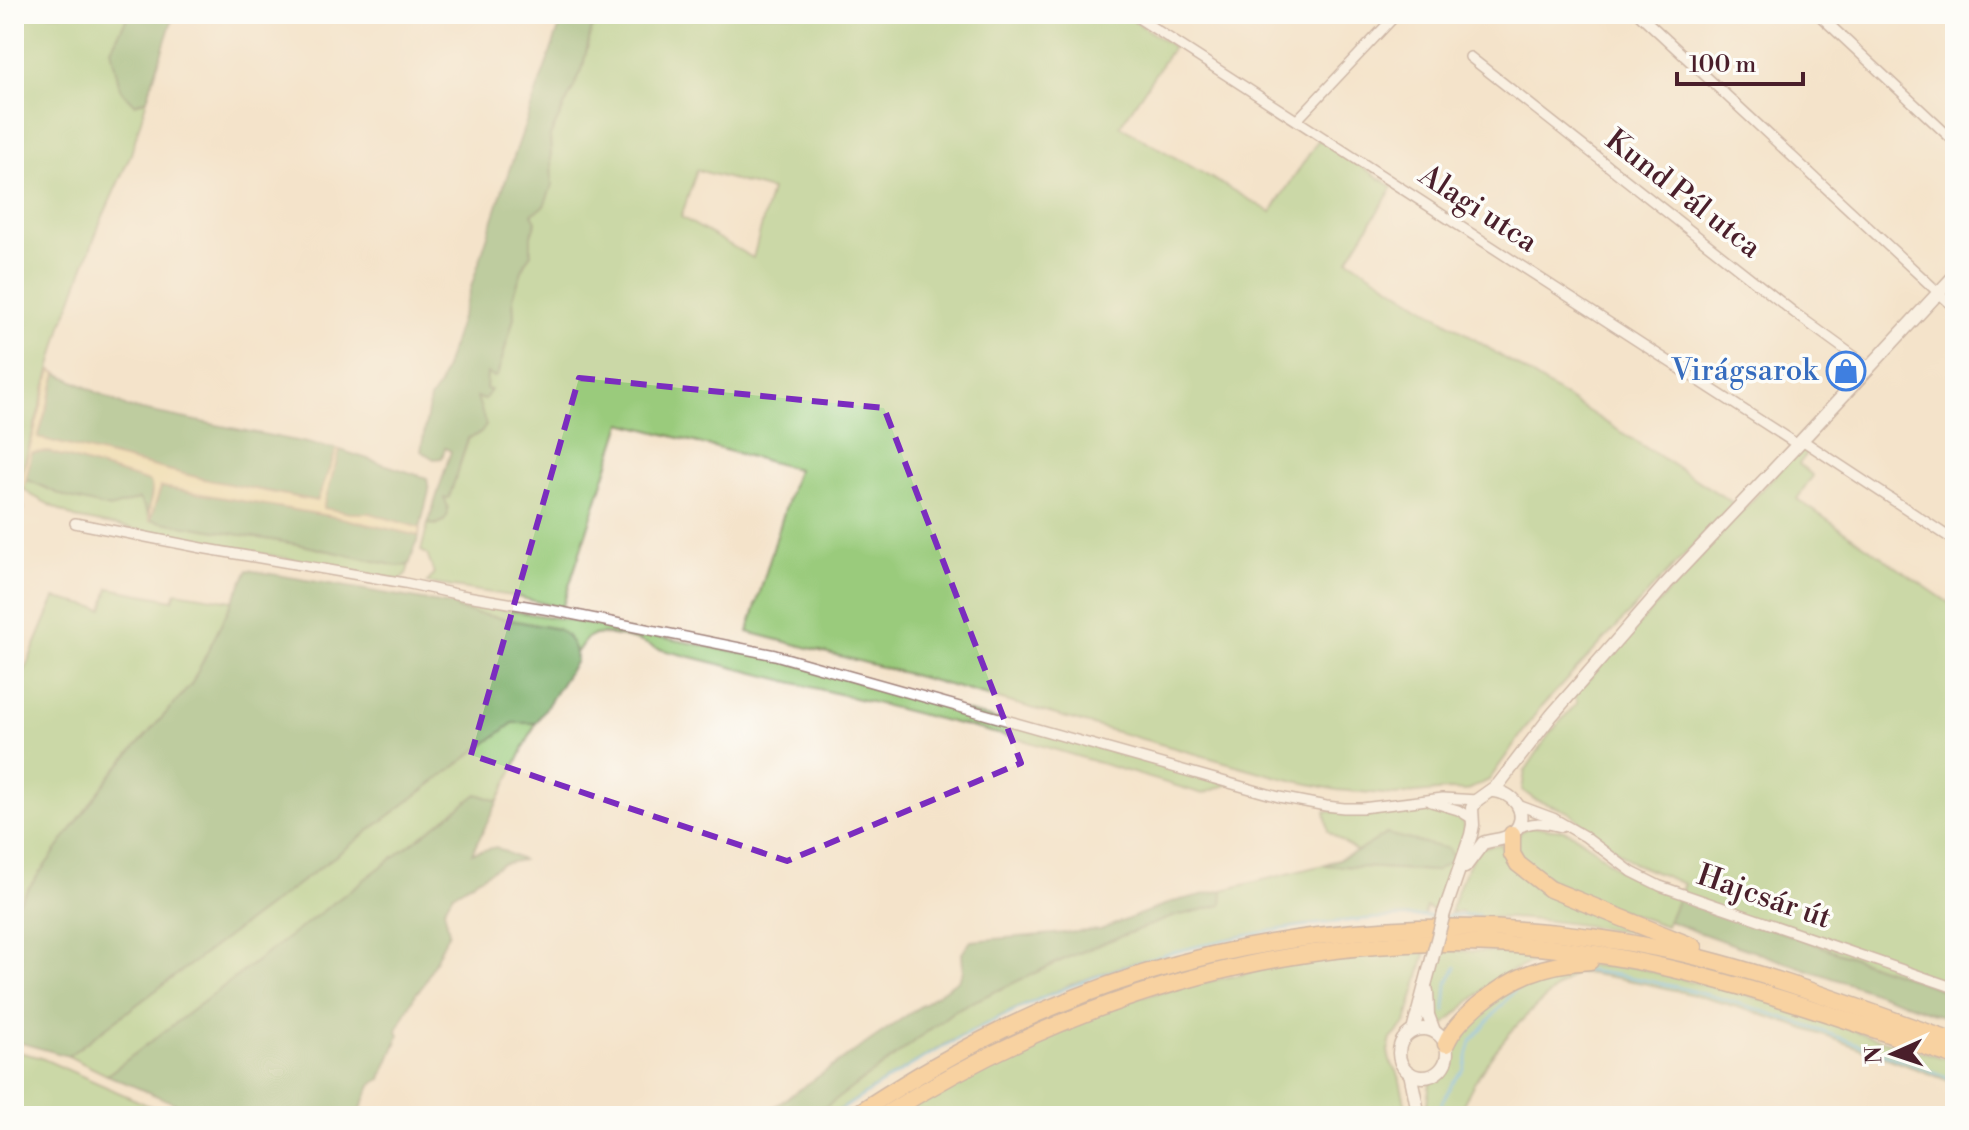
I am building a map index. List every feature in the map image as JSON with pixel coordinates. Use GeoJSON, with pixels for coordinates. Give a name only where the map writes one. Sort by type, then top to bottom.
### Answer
{"type":"FeatureCollection","features":[{"type":"Feature","properties":{"kind":"highway"},"geometry":{"type":"LineString","coordinates":[[1514,832],[1512,854],[1518,864],[1550,889],[1750,972]]}},
{"type":"Feature","properties":{"kind":"highway"},"geometry":{"type":"LineString","coordinates":[[854,1116],[964,1049],[1015,1023],[1132,977],[1241,948],[1301,937],[1404,928],[1532,930],[1637,944],[1750,972],[1955,1042]]}},
{"type":"Feature","properties":{"kind":"highway"},"geometry":{"type":"LineString","coordinates":[[883,1116],[959,1071],[1022,1039],[1134,994],[1243,965],[1355,949],[1449,944],[1534,947],[1621,959],[1695,975],[1789,1001],[1955,1057]]}},
{"type":"Feature","properties":{"kind":"highway"},"geometry":{"type":"LineString","coordinates":[[1446,1044],[1453,1030],[1468,1014],[1521,976],[1565,963],[1621,959]]}},
{"type":"Feature","properties":{"kind":"street","name":"Alagi utca"},"geometry":{"type":"LineString","coordinates":[[1132,14],[1955,541]]}},
{"type":"Feature","properties":{"kind":"street"},"geometry":{"type":"LineString","coordinates":[[1297,120],[1397,14]]}},
{"type":"Feature","properties":{"kind":"street"},"geometry":{"type":"LineString","coordinates":[[1639,14],[1955,308]]}},
{"type":"Feature","properties":{"kind":"street"},"geometry":{"type":"LineString","coordinates":[[1818,14],[1955,142]]}},
{"type":"Feature","properties":{"kind":"street","name":"Kund Pál utca"},"geometry":{"type":"LineString","coordinates":[[1470,57],[1796,314],[1869,367]]}},
{"type":"Feature","properties":{"kind":"street"},"geometry":{"type":"LineString","coordinates":[[1413,1031],[1472,822],[1472,808],[1477,800],[1491,791],[1551,716],[1666,584],[1955,275]]}},
{"type":"Feature","properties":{"kind":"street"},"geometry":{"type":"LineString","coordinates":[[75,523],[556,611],[775,655],[1279,797],[1344,808],[1443,798],[1477,800]]}},
{"type":"Feature","properties":{"kind":"street"},"geometry":{"type":"LineString","coordinates":[[1455,883],[1483,843],[1499,840],[1514,832],[1520,822],[1514,779],[1532,741]]}},
{"type":"Feature","properties":{"kind":"street"},"geometry":{"type":"LineString","coordinates":[[1491,791],[1499,791],[1515,801]]}},
{"type":"Feature","properties":{"kind":"street"},"geometry":{"type":"LineString","coordinates":[[1420,800],[1458,810],[1472,822],[1477,832],[1492,840]]}},
{"type":"Feature","properties":{"kind":"street","name":"Hajcsár út"},"geometry":{"type":"LineString","coordinates":[[1515,801],[1584,836],[1632,872],[1660,886],[1955,988]]}},
{"type":"Feature","properties":{"kind":"street","name":"Hajcsár út"},"geometry":{"type":"LineString","coordinates":[[1514,832],[1528,823],[1538,822],[1569,828]]}},
{"type":"Feature","properties":{"kind":"street"},"geometry":{"type":"LineString","coordinates":[[1427,981],[1428,1015],[1434,1031]]}},
{"type":"Feature","properties":{"kind":"street"},"geometry":{"type":"LineString","coordinates":[[1410,1073],[1429,1076],[1436,1073],[1446,1060],[1446,1044],[1439,1034],[1427,1029],[1413,1031],[1403,1039],[1399,1051],[1402,1063],[1410,1073],[1420,1116]]}},
{"type":"Feature","properties":{"kind":"street"},"geometry":{"type":"LineString","coordinates":[[1420,1116],[1429,1076]]}},
{"type":"Feature","properties":{"kind":"highlighted area"},"geometry":{"type":"Polygon","coordinates":[[[579,378],[884,408],[1021,763],[787,861],[471,755],[579,378]]]}},
{"type":"Feature","properties":{"kind":"green space"},"geometry":{"type":"Polygon","coordinates":[[[14,14],[129,14],[111,49],[135,104],[147,99],[131,154],[100,223],[62,326],[17,490],[14,489],[14,14]]]}},
{"type":"Feature","properties":{"kind":"green space"},"geometry":{"type":"Polygon","coordinates":[[[129,14],[174,14],[147,99],[135,104],[120,89],[111,49],[129,14]]]}},
{"type":"Feature","properties":{"kind":"green space"},"geometry":{"type":"Polygon","coordinates":[[[564,14],[595,14],[582,70],[550,136],[552,185],[544,206],[532,214],[536,221],[531,235],[531,254],[525,262],[513,297],[514,318],[497,376],[487,373],[486,389],[491,390],[484,400],[477,397],[486,425],[481,433],[468,438],[449,498],[444,498],[448,509],[446,518],[439,523],[428,524],[451,451],[445,448],[442,458],[434,459],[421,451],[430,399],[439,386],[505,182],[564,14]]]}},
{"type":"Feature","properties":{"kind":"green space"},"geometry":{"type":"Polygon","coordinates":[[[595,14],[1124,14],[1173,47],[1120,126],[1271,212],[1319,139],[1393,187],[1348,259],[1733,503],[1540,708],[1489,780],[1466,791],[1395,795],[1337,790],[1282,778],[748,632],[797,469],[622,423],[562,608],[518,597],[427,583],[434,574],[427,554],[421,551],[428,524],[438,525],[444,521],[444,498],[449,497],[469,438],[475,436],[477,396],[486,390],[487,372],[493,377],[497,376],[514,318],[513,298],[525,262],[531,254],[531,235],[536,221],[531,214],[552,185],[550,136],[582,70],[595,14]],[[697,170],[681,217],[753,258],[771,190],[697,170]]]}},
{"type":"Feature","properties":{"kind":"green space"},"geometry":{"type":"Polygon","coordinates":[[[57,373],[127,407],[337,449],[317,501],[208,480],[38,438],[57,373]]]}},
{"type":"Feature","properties":{"kind":"green space"},"geometry":{"type":"Polygon","coordinates":[[[1801,447],[1810,450],[1799,464],[1813,476],[1797,499],[1955,607],[1955,994],[1680,896],[1666,926],[1630,914],[1555,882],[1521,856],[1517,842],[1519,834],[1530,827],[1563,830],[1579,838],[1628,875],[1679,896],[1684,884],[1633,863],[1569,812],[1534,799],[1522,790],[1525,771],[1550,733],[1577,703],[1575,694],[1801,447]]]}},
{"type":"Feature","properties":{"kind":"green space"},"geometry":{"type":"Polygon","coordinates":[[[340,450],[427,478],[429,491],[420,528],[369,513],[322,508],[340,450]]]}},
{"type":"Feature","properties":{"kind":"green space"},"geometry":{"type":"Polygon","coordinates":[[[32,452],[49,452],[150,482],[153,487],[148,513],[139,499],[110,508],[66,497],[26,479],[32,452]]]}},
{"type":"Feature","properties":{"kind":"green space"},"geometry":{"type":"Polygon","coordinates":[[[26,479],[66,497],[140,499],[151,520],[302,545],[398,566],[409,565],[406,575],[400,580],[75,518],[31,495],[24,489],[26,479]]]}},
{"type":"Feature","properties":{"kind":"green space"},"geometry":{"type":"Polygon","coordinates":[[[161,487],[341,518],[419,536],[409,565],[398,566],[302,545],[150,520],[161,487]]]}},
{"type":"Feature","properties":{"kind":"green space"},"geometry":{"type":"Polygon","coordinates":[[[248,570],[452,605],[459,610],[558,629],[571,643],[576,661],[536,723],[513,723],[68,1056],[14,1041],[14,908],[112,774],[191,685],[248,570]]]}},
{"type":"Feature","properties":{"kind":"green space"},"geometry":{"type":"Polygon","coordinates":[[[109,588],[173,600],[176,592],[233,601],[191,685],[112,774],[14,908],[14,695],[55,598],[103,609],[109,588]]]}},
{"type":"Feature","properties":{"kind":"green space"},"geometry":{"type":"Polygon","coordinates":[[[463,603],[776,659],[1229,784],[1203,794],[1026,741],[655,648],[622,637],[603,634],[589,637],[576,653],[567,636],[459,610],[452,605],[463,603]]]}},
{"type":"Feature","properties":{"kind":"green space"},"geometry":{"type":"Polygon","coordinates":[[[513,723],[536,723],[498,801],[477,794],[107,1075],[68,1056],[513,723]]]}},
{"type":"Feature","properties":{"kind":"green space"},"geometry":{"type":"Polygon","coordinates":[[[477,794],[498,801],[472,853],[496,847],[522,860],[502,864],[453,894],[444,909],[449,932],[397,1030],[399,1036],[381,1079],[371,1085],[358,1116],[205,1116],[107,1075],[477,794]]]}},
{"type":"Feature","properties":{"kind":"green space"},"geometry":{"type":"Polygon","coordinates":[[[1420,806],[1457,814],[1465,829],[1436,912],[1426,907],[1424,916],[1302,925],[1235,937],[1125,965],[1009,1012],[944,1045],[830,1116],[813,1116],[955,1010],[1108,941],[1172,917],[1222,905],[1223,890],[1323,865],[1435,871],[1386,834],[1357,852],[1328,831],[1325,811],[1373,814],[1420,806]]]}},
{"type":"Feature","properties":{"kind":"green space"},"geometry":{"type":"Polygon","coordinates":[[[1386,834],[1449,849],[1452,860],[1435,871],[1323,865],[1357,852],[1386,834]]]}},
{"type":"Feature","properties":{"kind":"green space"},"geometry":{"type":"Polygon","coordinates":[[[1501,844],[1508,858],[1649,935],[1534,920],[1465,917],[1461,911],[1450,913],[1462,879],[1479,848],[1501,844]]]}},
{"type":"Feature","properties":{"kind":"green space"},"geometry":{"type":"Polygon","coordinates":[[[1223,890],[1222,905],[1172,917],[1108,941],[955,1010],[813,1116],[761,1116],[958,980],[963,971],[962,953],[971,941],[1100,930],[1172,902],[1223,890]]]}},
{"type":"Feature","properties":{"kind":"green space"},"geometry":{"type":"Polygon","coordinates":[[[1679,896],[1955,994],[1955,1021],[1668,921],[1679,896]]]}},
{"type":"Feature","properties":{"kind":"green space"},"geometry":{"type":"Polygon","coordinates":[[[1439,950],[1570,955],[1538,961],[1512,971],[1444,1025],[1433,1018],[1430,985],[1439,950]]]}},
{"type":"Feature","properties":{"kind":"green space"},"geometry":{"type":"Polygon","coordinates":[[[1426,951],[1406,1023],[1391,1039],[1388,1051],[1399,1076],[1408,1116],[888,1116],[979,1063],[1135,998],[1309,959],[1426,951]]]}},
{"type":"Feature","properties":{"kind":"green space"},"geometry":{"type":"Polygon","coordinates":[[[1578,965],[1635,967],[1785,1005],[1869,1036],[1955,1061],[1955,1083],[1721,1002],[1576,972],[1507,1036],[1480,1073],[1458,1116],[1425,1116],[1430,1083],[1448,1065],[1452,1039],[1500,991],[1578,965]]]}},
{"type":"Feature","properties":{"kind":"green space"},"geometry":{"type":"Polygon","coordinates":[[[14,1051],[39,1057],[172,1116],[14,1116],[14,1051]]]}},
{"type":"Feature","properties":{"kind":"sand"},"geometry":{"type":"Polygon","coordinates":[[[51,370],[57,373],[38,438],[208,480],[317,501],[337,449],[340,450],[323,508],[369,513],[420,528],[419,536],[341,518],[161,487],[150,520],[150,482],[49,452],[32,453],[24,489],[18,491],[24,509],[14,506],[14,489],[18,490],[51,370]]]}},
{"type":"Feature","properties":{"kind":"waterway"},"geometry":{"type":"LineString","coordinates":[[1446,916],[1478,915]]}},
{"type":"Feature","properties":{"kind":"waterway"},"geometry":{"type":"LineString","coordinates":[[832,1116],[906,1068],[983,1026],[1036,1001],[1147,960],[1204,945],[1320,924],[1438,916]]}},
{"type":"Feature","properties":{"kind":"waterway"},"geometry":{"type":"LineString","coordinates":[[1445,1011],[1447,984],[1456,967]]}},
{"type":"Feature","properties":{"kind":"waterway"},"geometry":{"type":"LineString","coordinates":[[1580,970],[1628,977],[1723,999],[1817,1029],[1955,1080]]}},
{"type":"Feature","properties":{"kind":"waterway"},"geometry":{"type":"LineString","coordinates":[[1440,1116],[1442,1102],[1464,1069],[1471,1041],[1516,989]]}},
{"type":"Feature","properties":{"kind":"place","name":"Virágsarok"},"geometry":{"type":"Point","coordinates":[1846,371]}}]}
